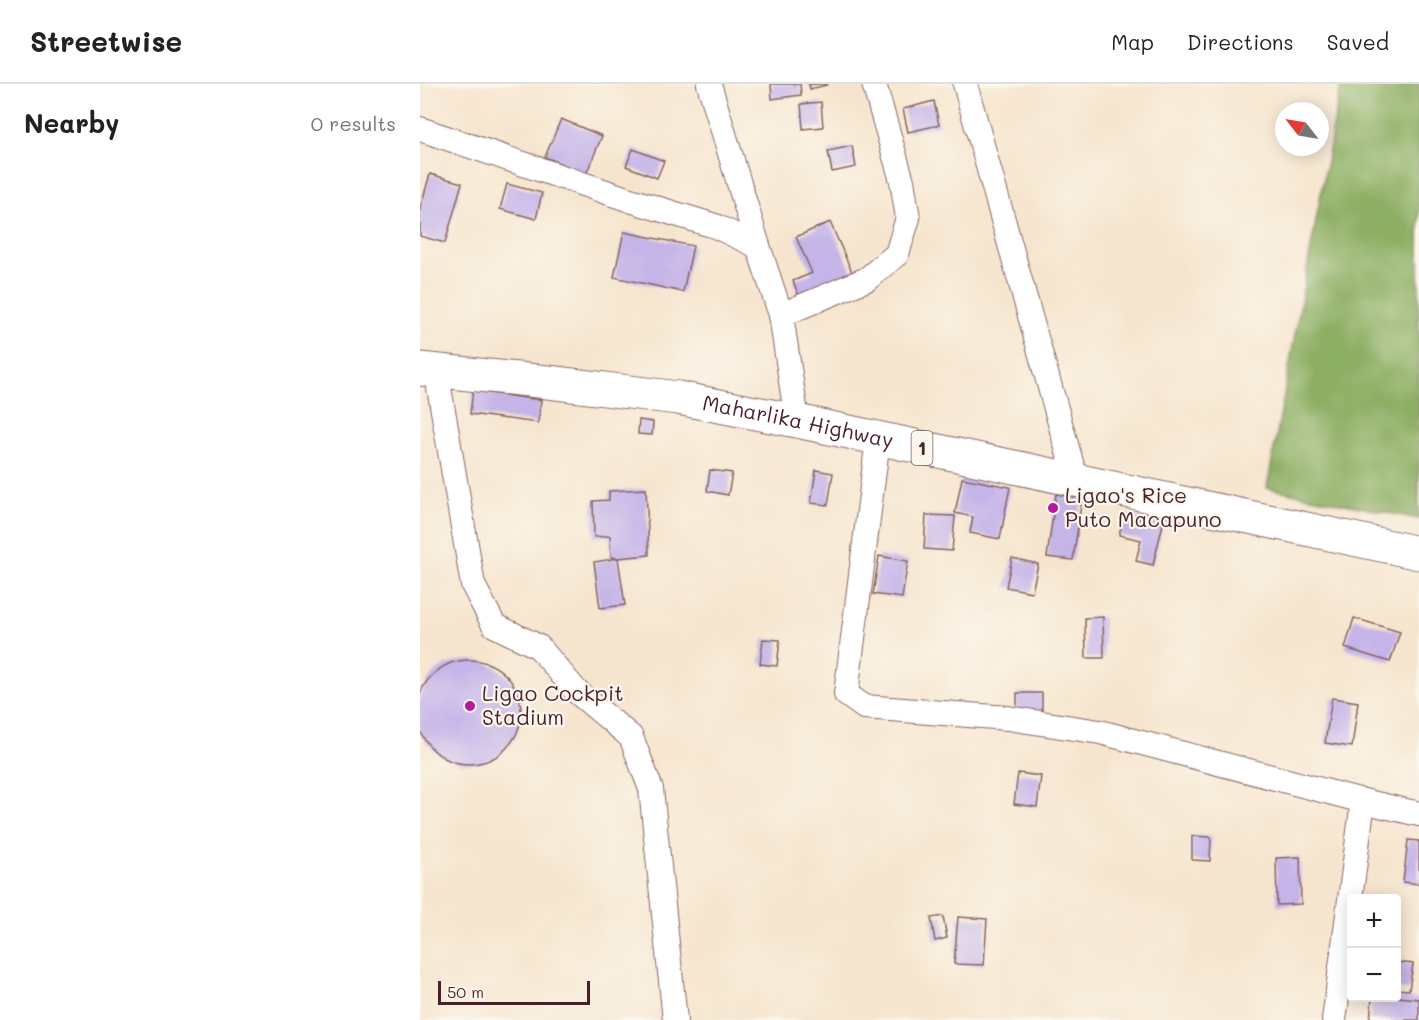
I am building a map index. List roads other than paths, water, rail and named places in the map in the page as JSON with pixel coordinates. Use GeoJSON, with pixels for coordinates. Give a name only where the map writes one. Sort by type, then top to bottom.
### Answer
{"type":"FeatureCollection","features":[{"type":"Feature","properties":{"kind":"highway","name":"Maharlika Highway"},"geometry":{"type":"LineString","coordinates":[[428,369],[678,398],[797,421],[1419,553]]}},
{"type":"Feature","properties":{"kind":"street"},"geometry":{"type":"LineString","coordinates":[[709,84],[758,246],[782,315],[797,421]]}},
{"type":"Feature","properties":{"kind":"street"},"geometry":{"type":"LineString","coordinates":[[782,315],[867,279],[897,254],[908,218],[902,181],[874,84]]}},
{"type":"Feature","properties":{"kind":"street"},"geometry":{"type":"LineString","coordinates":[[966,84],[1076,480]]}},
{"type":"Feature","properties":{"kind":"street"},"geometry":{"type":"LineString","coordinates":[[420,129],[630,200],[715,226],[758,246]]}},
{"type":"Feature","properties":{"kind":"street"},"geometry":{"type":"LineString","coordinates":[[428,369],[473,585],[488,615],[494,625],[539,647],[576,691],[631,737],[651,789],[675,1020]]}},
{"type":"Feature","properties":{"kind":"street"},"geometry":{"type":"LineString","coordinates":[[878,439],[846,694],[864,707],[1008,718],[1101,732],[1363,801],[1419,813]]}},
{"type":"Feature","properties":{"kind":"street"},"geometry":{"type":"LineString","coordinates":[[1334,1020],[1363,801]]}},
{"type":"Feature","properties":{"kind":"place","name":"Ligao's Rice Puto Macapuno"},"geometry":{"type":"Point","coordinates":[1053,508]}},
{"type":"Feature","properties":{"kind":"place","name":"Ligao Cockpit Stadium"},"geometry":{"type":"Point","coordinates":[470,706]}}]}
